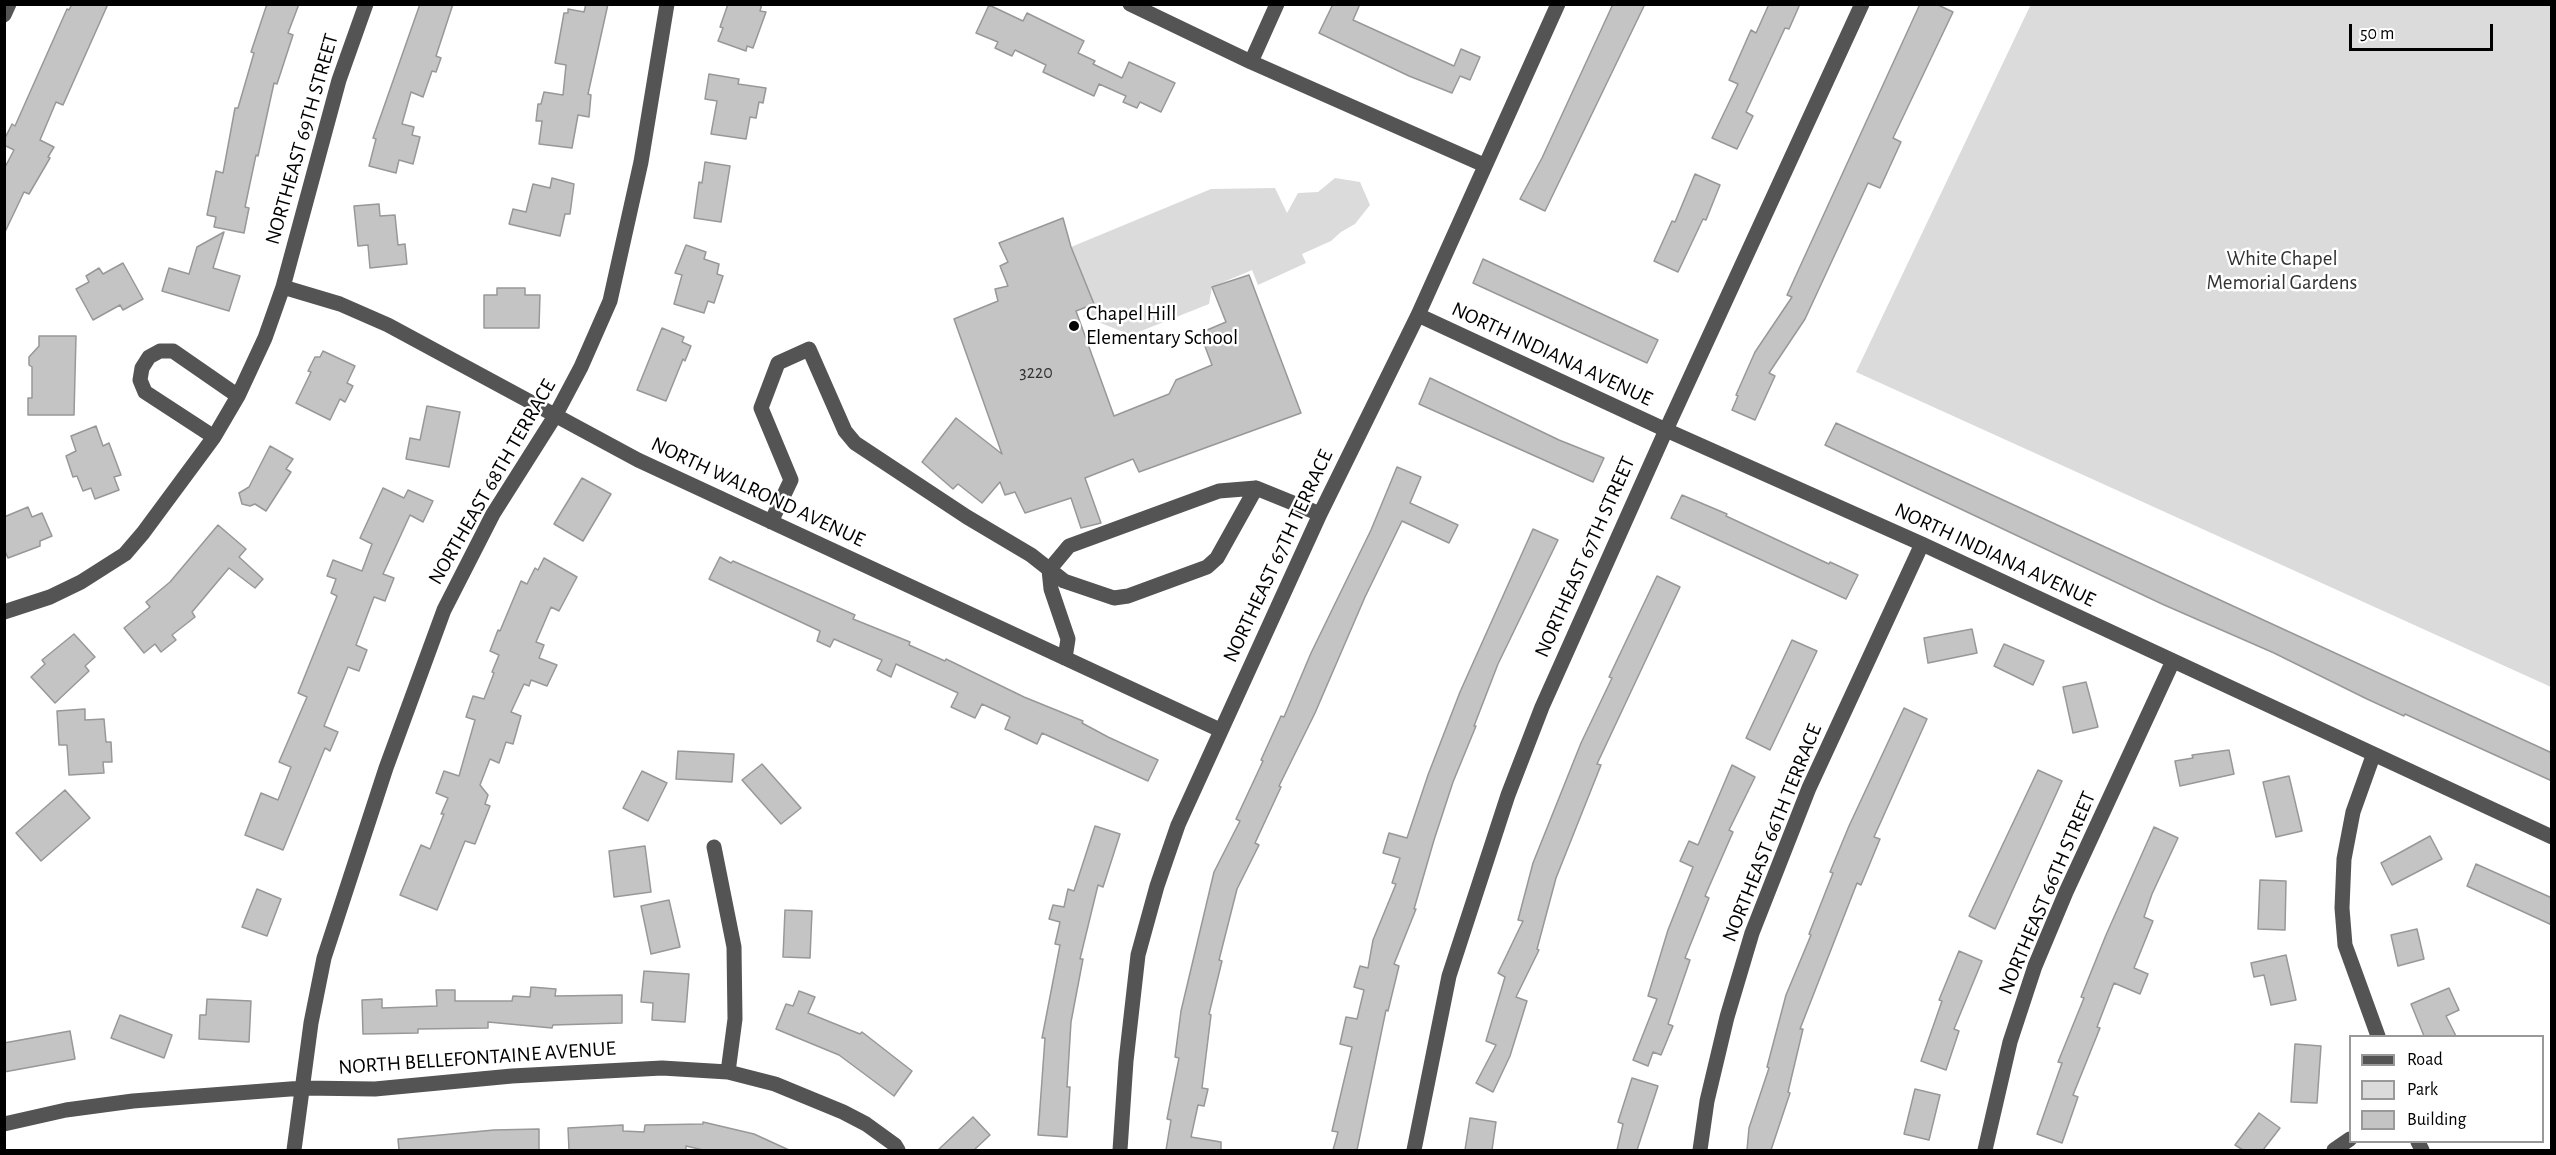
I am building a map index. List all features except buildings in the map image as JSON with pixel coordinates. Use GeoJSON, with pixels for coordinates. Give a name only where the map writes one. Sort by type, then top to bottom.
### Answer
{"type":"FeatureCollection","features":[{"type":"Feature","properties":{"kind":"street"},"geometry":{"type":"LineString","coordinates":[[4,15],[9,4]]}},
{"type":"Feature","properties":{"kind":"street","name":"NORTHEAST 69TH STREET"},"geometry":{"type":"LineString","coordinates":[[283,287],[339,80],[366,4]]}},
{"type":"Feature","properties":{"kind":"street","name":"NORTHEAST 68TH TERRACE"},"geometry":{"type":"LineString","coordinates":[[294,1150],[310,1023],[336,914],[444,610],[493,514],[555,416],[581,368],[610,302],[641,162],[667,4]]}},
{"type":"Feature","properties":{"kind":"street"},"geometry":{"type":"LineString","coordinates":[[1130,4],[1251,62],[1484,165]]}},
{"type":"Feature","properties":{"kind":"street"},"geometry":{"type":"LineString","coordinates":[[1251,62],[1276,4]]}},
{"type":"Feature","properties":{"kind":"street","name":"NORTHEAST 67TH TERRACE"},"geometry":{"type":"LineString","coordinates":[[1120,1150],[1126,1061],[1138,955],[1178,825],[1320,514],[1418,315],[1558,4]]}},
{"type":"Feature","properties":{"kind":"street","name":"NORTHEAST 67TH STREET"},"geometry":{"type":"LineString","coordinates":[[1414,1150],[1449,976],[1508,795],[1560,663],[1862,4]]}},
{"type":"Feature","properties":{"kind":"street"},"geometry":{"type":"LineString","coordinates":[[4,612],[50,597],[81,582],[124,554],[157,516],[214,437],[238,396],[265,338],[283,287]]}},
{"type":"Feature","properties":{"kind":"street","name":"NORTH WALROND AVENUE"},"geometry":{"type":"LineString","coordinates":[[283,287],[340,303],[387,325],[638,459],[1220,730]]}},
{"type":"Feature","properties":{"kind":"street","name":"NORTH INDIANA AVENUE"},"geometry":{"type":"LineString","coordinates":[[1418,315],[1666,430],[1922,544],[2373,756],[2552,837]]}},
{"type":"Feature","properties":{"kind":"street"},"geometry":{"type":"LineString","coordinates":[[771,522],[791,480],[761,408],[778,363],[809,349],[845,431],[855,443],[967,517],[1031,555],[1064,581],[1114,598],[1128,596],[1207,567],[1217,558],[1256,488]]}},
{"type":"Feature","properties":{"kind":"street"},"geometry":{"type":"LineString","coordinates":[[214,437],[145,392],[140,380],[142,368],[149,357],[154,354],[160,351],[173,351],[238,396]]}},
{"type":"Feature","properties":{"kind":"street"},"geometry":{"type":"LineString","coordinates":[[1048,570],[1069,546],[1219,491],[1256,488],[1320,514]]}},
{"type":"Feature","properties":{"kind":"street","name":"NORTHEAST 66TH TERRACE"},"geometry":{"type":"LineString","coordinates":[[1700,1150],[1707,1101],[1727,1017],[1752,933],[1809,788],[1922,544]]}},
{"type":"Feature","properties":{"kind":"street"},"geometry":{"type":"LineString","coordinates":[[1048,570],[1051,589],[1068,639],[1065,658]]}},
{"type":"Feature","properties":{"kind":"street","name":"NORTHEAST 66TH STREET"},"geometry":{"type":"LineString","coordinates":[[1985,1150],[2010,1042],[2036,966],[2066,892],[2173,661]]}},
{"type":"Feature","properties":{"kind":"street"},"geometry":{"type":"LineString","coordinates":[[2373,756],[2353,812],[2344,860],[2342,908],[2345,945],[2378,1035]]}},
{"type":"Feature","properties":{"kind":"street"},"geometry":{"type":"LineString","coordinates":[[714,847],[734,947],[735,1019],[728,1072]]}},
{"type":"Feature","properties":{"kind":"street","name":"NORTH BELLEFONTAINE AVENUE"},"geometry":{"type":"LineString","coordinates":[[4,1124],[66,1110],[133,1101],[303,1088],[375,1089],[512,1077],[662,1068],[728,1072],[775,1084],[866,1124],[895,1145],[898,1150]]}},
{"type":"Feature","properties":{"kind":"street"},"geometry":{"type":"LineString","coordinates":[[2334,1150],[2349,1140]]}},
{"type":"Feature","properties":{"kind":"green space","name":"White Chapel Memorial Gardens"},"geometry":{"type":"Polygon","coordinates":[[[2031,4],[2551,5],[2551,687],[1856,372],[2031,4]]]}},
{"type":"Feature","properties":{"kind":"green space"},"geometry":{"type":"Polygon","coordinates":[[[1335,178],[1360,182],[1370,205],[1355,224],[1331,241],[1302,254],[1306,263],[1258,285],[1252,270],[1212,287],[1209,304],[1131,335],[1083,316],[1094,304],[1071,247],[1211,189],[1275,188],[1287,213],[1298,193],[1318,192],[1335,178]]]}},
{"type":"Feature","properties":{"kind":"place","name":"Chapel Hill Elementary School"},"geometry":{"type":"Point","coordinates":[1074,326]}}]}
